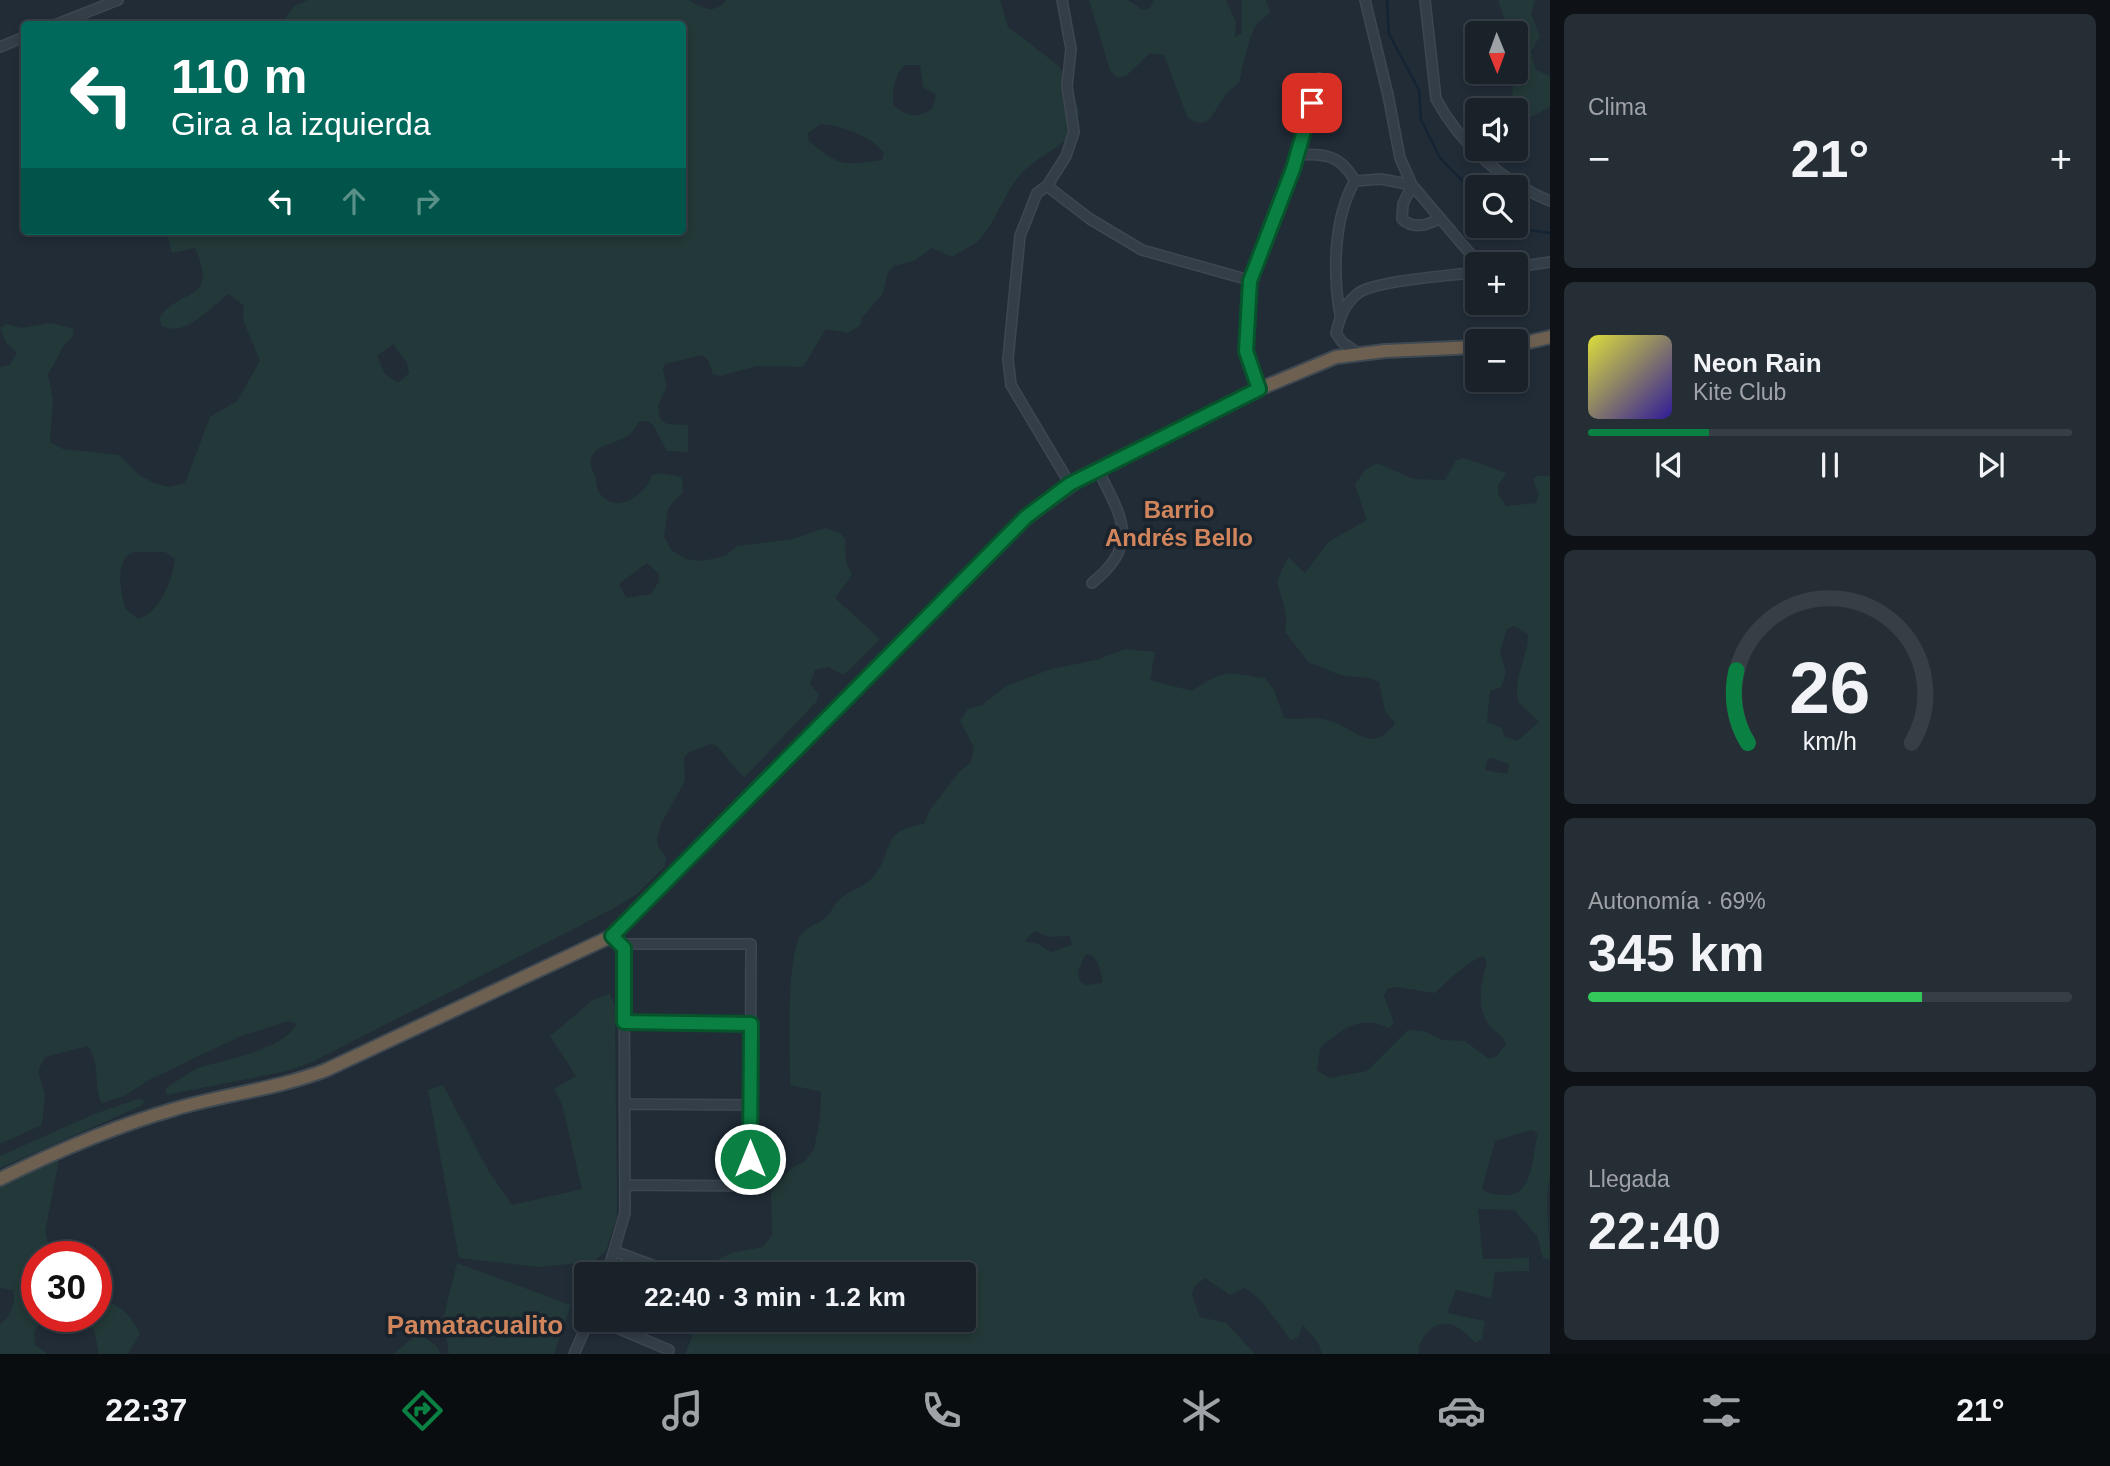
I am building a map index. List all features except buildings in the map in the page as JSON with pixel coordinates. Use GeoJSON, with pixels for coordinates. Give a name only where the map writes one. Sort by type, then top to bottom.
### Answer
{"type":"FeatureCollection","features":[{"type":"Feature","properties":{"kind":"highway"},"geometry":{"type":"LineString","coordinates":[[1528,342],[1550,337]]}},
{"type":"Feature","properties":{"kind":"highway"},"geometry":{"type":"LineString","coordinates":[[0,1180],[43,1159],[175,1109],[286,1085],[326,1070],[616,940],[1026,517],[1070,484],[1259,389],[1336,358],[1359,354],[1465,348]]}},
{"type":"Feature","properties":{"kind":"street"},"geometry":{"type":"LineString","coordinates":[[65,21],[118,0]]}},
{"type":"Feature","properties":{"kind":"street"},"geometry":{"type":"LineString","coordinates":[[1062,0],[1071,49],[1068,86],[1074,132],[1066,156],[1047,186],[1037,193],[1025,218],[1020,236],[1008,359],[1011,385],[1070,484]]}},
{"type":"Feature","properties":{"kind":"street"},"geometry":{"type":"LineString","coordinates":[[1365,0],[1400,158],[1412,185],[1469,252]]}},
{"type":"Feature","properties":{"kind":"street"},"geometry":{"type":"LineString","coordinates":[[1425,0],[1436,99],[1444,114],[1514,186],[1550,201]]}},
{"type":"Feature","properties":{"kind":"street"},"geometry":{"type":"LineString","coordinates":[[0,47],[21,38]]}},
{"type":"Feature","properties":{"kind":"street"},"geometry":{"type":"LineString","coordinates":[[1259,389],[1246,351],[1250,281],[1297,155],[1319,78]]}},
{"type":"Feature","properties":{"kind":"street"},"geometry":{"type":"LineString","coordinates":[[1297,155],[1321,154],[1336,158],[1348,167],[1355,181]]}},
{"type":"Feature","properties":{"kind":"street"},"geometry":{"type":"LineString","coordinates":[[1355,181],[1381,180],[1412,185]]}},
{"type":"Feature","properties":{"kind":"street"},"geometry":{"type":"LineString","coordinates":[[1355,181],[1348,193],[1338,241],[1334,283],[1340,315],[1336,333],[1342,342],[1359,354]]}},
{"type":"Feature","properties":{"kind":"street"},"geometry":{"type":"LineString","coordinates":[[1412,185],[1403,204],[1402,219],[1408,224],[1419,226],[1440,218]]}},
{"type":"Feature","properties":{"kind":"street"},"geometry":{"type":"LineString","coordinates":[[1047,186],[1090,219],[1142,250],[1250,281]]}},
{"type":"Feature","properties":{"kind":"street"},"geometry":{"type":"LineString","coordinates":[[1528,265],[1550,262]]}},
{"type":"Feature","properties":{"kind":"street"},"geometry":{"type":"LineString","coordinates":[[1340,315],[1360,292],[1377,286],[1465,274]]}},
{"type":"Feature","properties":{"kind":"street"},"geometry":{"type":"LineString","coordinates":[[1092,583],[1111,568],[1121,548],[1125,529],[1098,470]]}},
{"type":"Feature","properties":{"kind":"street"},"geometry":{"type":"LineString","coordinates":[[611,1262],[625,1213],[624,948],[616,940]]}},
{"type":"Feature","properties":{"kind":"street"},"geometry":{"type":"LineString","coordinates":[[616,940],[751,944],[750,1186],[625,1185]]}},
{"type":"Feature","properties":{"kind":"street"},"geometry":{"type":"LineString","coordinates":[[624,1022],[751,1024]]}},
{"type":"Feature","properties":{"kind":"street"},"geometry":{"type":"LineString","coordinates":[[625,1104],[750,1105]]}},
{"type":"Feature","properties":{"kind":"street"},"geometry":{"type":"LineString","coordinates":[[614,1251],[644,1262]]}},
{"type":"Feature","properties":{"kind":"street"},"geometry":{"type":"LineString","coordinates":[[574,1354],[584,1332]]}},
{"type":"Feature","properties":{"kind":"street"},"geometry":{"type":"LineString","coordinates":[[626,1332],[669,1350]]}},
{"type":"Feature","properties":{"kind":"green space"},"geometry":{"type":"Polygon","coordinates":[[[308,0],[688,0],[712,9],[726,0],[1000,0],[1008,27],[1059,66],[1079,109],[1072,131],[1057,147],[1020,175],[980,239],[952,257],[932,248],[914,261],[894,266],[888,272],[883,293],[862,318],[860,326],[847,333],[826,329],[803,367],[757,366],[720,376],[713,374],[708,360],[702,355],[665,364],[663,370],[667,386],[658,406],[660,419],[667,424],[688,425],[688,452],[667,451],[653,425],[647,421],[639,422],[625,438],[603,446],[592,456],[591,464],[598,490],[605,499],[613,503],[621,503],[637,496],[652,475],[660,473],[682,477],[683,492],[668,508],[664,537],[672,551],[686,559],[702,561],[725,556],[737,546],[793,539],[824,528],[838,532],[845,538],[846,562],[852,575],[835,598],[880,639],[844,675],[828,667],[815,670],[810,684],[819,695],[816,702],[744,778],[717,746],[711,744],[689,752],[684,757],[685,781],[661,824],[657,839],[666,858],[665,866],[637,894],[611,910],[310,1063],[287,1071],[166,1095],[166,1088],[194,1070],[256,1051],[281,1039],[296,1024],[289,1021],[241,1036],[149,1080],[124,1096],[102,1103],[94,1060],[88,1046],[45,1057],[38,1071],[45,1095],[42,1125],[0,1144],[0,367],[10,365],[17,353],[6,342],[0,328],[6,324],[21,328],[51,323],[74,329],[73,336],[63,347],[48,375],[53,399],[50,442],[63,449],[119,455],[139,475],[169,487],[185,483],[210,417],[237,401],[260,361],[243,320],[244,306],[229,294],[188,325],[170,328],[161,325],[160,317],[178,301],[194,292],[203,278],[195,248],[172,253],[167,235],[686,235],[686,21],[283,21],[294,6],[308,0]],[[905,65],[895,84],[894,106],[913,115],[932,109],[936,95],[923,87],[920,65],[905,65]],[[821,124],[808,133],[809,141],[835,160],[858,163],[882,160],[884,153],[864,137],[821,124]],[[393,344],[377,356],[385,374],[398,383],[409,373],[407,363],[393,344]],[[134,552],[128,555],[121,568],[121,585],[126,609],[138,619],[146,616],[164,595],[175,559],[165,552],[134,552]],[[647,563],[619,584],[626,598],[651,594],[659,581],[659,574],[647,563]]]}},
{"type":"Feature","properties":{"kind":"green space"},"geometry":{"type":"Polygon","coordinates":[[[1089,0],[1128,0],[1143,10],[1150,8],[1154,0],[1226,0],[1236,22],[1235,37],[1242,33],[1242,0],[1266,0],[1270,12],[1254,29],[1240,81],[1226,95],[1210,119],[1200,123],[1187,116],[1164,55],[1150,53],[1127,75],[1118,78],[1110,70],[1089,0]]]}},
{"type":"Feature","properties":{"kind":"green space"},"geometry":{"type":"Polygon","coordinates":[[[1498,0],[1535,0],[1531,14],[1540,36],[1531,52],[1536,70],[1550,76],[1550,107],[1531,117],[1528,115],[1528,98],[1512,98],[1513,84],[1528,84],[1528,21],[1505,21],[1498,0]]]}},
{"type":"Feature","properties":{"kind":"green space"},"geometry":{"type":"Polygon","coordinates":[[[1464,458],[1507,473],[1498,485],[1498,493],[1506,506],[1536,503],[1539,495],[1533,480],[1536,476],[1550,476],[1550,1180],[1547,1206],[1550,1259],[1543,1258],[1537,1236],[1514,1210],[1478,1209],[1483,1259],[1529,1258],[1529,1271],[1495,1272],[1491,1298],[1456,1290],[1447,1313],[1485,1321],[1482,1339],[1476,1343],[1459,1328],[1447,1324],[1434,1327],[1424,1336],[1419,1354],[1322,1354],[1318,1342],[1303,1325],[1298,1337],[1291,1340],[1251,1292],[1244,1288],[1230,1295],[1205,1278],[1194,1287],[1192,1295],[1200,1317],[1226,1323],[1255,1354],[685,1354],[694,1332],[976,1332],[976,1262],[716,1262],[731,1253],[763,1247],[772,1235],[771,1190],[792,1168],[805,1161],[814,1149],[820,1119],[821,1092],[790,1085],[791,981],[797,943],[803,932],[826,917],[842,897],[873,877],[880,868],[890,843],[900,831],[924,824],[930,810],[959,772],[971,762],[974,747],[960,721],[968,709],[982,705],[1006,686],[1051,669],[1096,660],[1125,649],[1155,652],[1150,680],[1192,691],[1220,675],[1265,678],[1274,690],[1284,718],[1328,720],[1363,737],[1379,738],[1395,723],[1385,711],[1379,682],[1338,674],[1309,663],[1285,632],[1285,612],[1277,581],[1288,557],[1305,573],[1328,542],[1367,520],[1355,485],[1365,470],[1378,463],[1413,479],[1445,480],[1456,460],[1464,458]],[[1514,626],[1507,629],[1500,652],[1506,672],[1501,687],[1490,691],[1487,722],[1502,728],[1504,736],[1517,741],[1539,722],[1518,702],[1517,683],[1528,634],[1514,626]],[[1488,759],[1485,770],[1507,774],[1509,764],[1488,759]],[[1035,931],[1024,941],[1038,944],[1051,952],[1072,945],[1070,936],[1049,937],[1035,931]],[[1089,954],[1085,955],[1078,972],[1080,981],[1086,985],[1102,983],[1097,962],[1089,954]],[[1484,956],[1435,993],[1395,987],[1387,989],[1384,996],[1394,1023],[1389,1028],[1360,1023],[1344,1030],[1320,1048],[1317,1070],[1329,1078],[1367,1071],[1408,1030],[1423,1031],[1443,1040],[1465,1041],[1489,1059],[1497,1056],[1506,1044],[1484,1016],[1481,1001],[1487,963],[1484,956]],[[1531,1130],[1495,1141],[1482,1189],[1489,1193],[1513,1194],[1521,1190],[1526,1183],[1538,1133],[1531,1130]]]}},
{"type":"Feature","properties":{"kind":"green space"},"geometry":{"type":"Polygon","coordinates":[[[610,993],[615,1007],[617,1217],[606,1251],[593,1262],[538,1267],[459,1258],[428,1090],[443,1085],[488,1170],[512,1205],[582,1189],[562,1104],[554,1089],[576,1076],[550,1036],[593,1000],[610,993]]]}},
{"type":"Feature","properties":{"kind":"green space"},"geometry":{"type":"Polygon","coordinates":[[[138,1099],[146,1100],[141,1106],[0,1168],[0,1156],[94,1114],[138,1099]]]}},
{"type":"Feature","properties":{"kind":"green space"},"geometry":{"type":"Polygon","coordinates":[[[59,1160],[45,1232],[48,1241],[21,1241],[21,1332],[34,1332],[35,1345],[48,1354],[0,1354],[0,1324],[10,1314],[14,1300],[13,1290],[0,1288],[0,1186],[59,1160]]]}},
{"type":"Feature","properties":{"kind":"green space"},"geometry":{"type":"Polygon","coordinates":[[[457,1263],[571,1305],[554,1354],[449,1354],[443,1319],[457,1263]]]}},
{"type":"Feature","properties":{"kind":"green space"},"geometry":{"type":"Polygon","coordinates":[[[112,1304],[128,1315],[140,1334],[128,1354],[99,1354],[94,1332],[112,1332],[112,1304]]]}},
{"type":"Feature","properties":{"kind":"green space"},"geometry":{"type":"Polygon","coordinates":[[[422,1336],[436,1345],[441,1354],[393,1354],[414,1337],[422,1336]]]}},
{"type":"Feature","properties":{"kind":"waterway"},"geometry":{"type":"LineString","coordinates":[[1387,0],[1389,34],[1419,90],[1421,120],[1440,158],[1465,184]]}},
{"type":"Feature","properties":{"kind":"waterway"},"geometry":{"type":"LineString","coordinates":[[1528,230],[1550,233]]}},
{"type":"Feature","properties":{"kind":"district","name":"Barrio Andrés Bello"},"geometry":{"type":"Point","coordinates":[1179,523]}},
{"type":"Feature","properties":{"kind":"district","name":"Pamatacualito"},"geometry":{"type":"Point","coordinates":[475,1325]}},
{"type":"Feature","properties":{"kind":"route"},"geometry":{"type":"LineString","coordinates":[[750,1159],[751,1024],[624,1022],[624,948],[612,936],[1026,517],[1070,484],[1259,389],[1246,351],[1250,281],[1293,169],[1312,103]]}}]}
